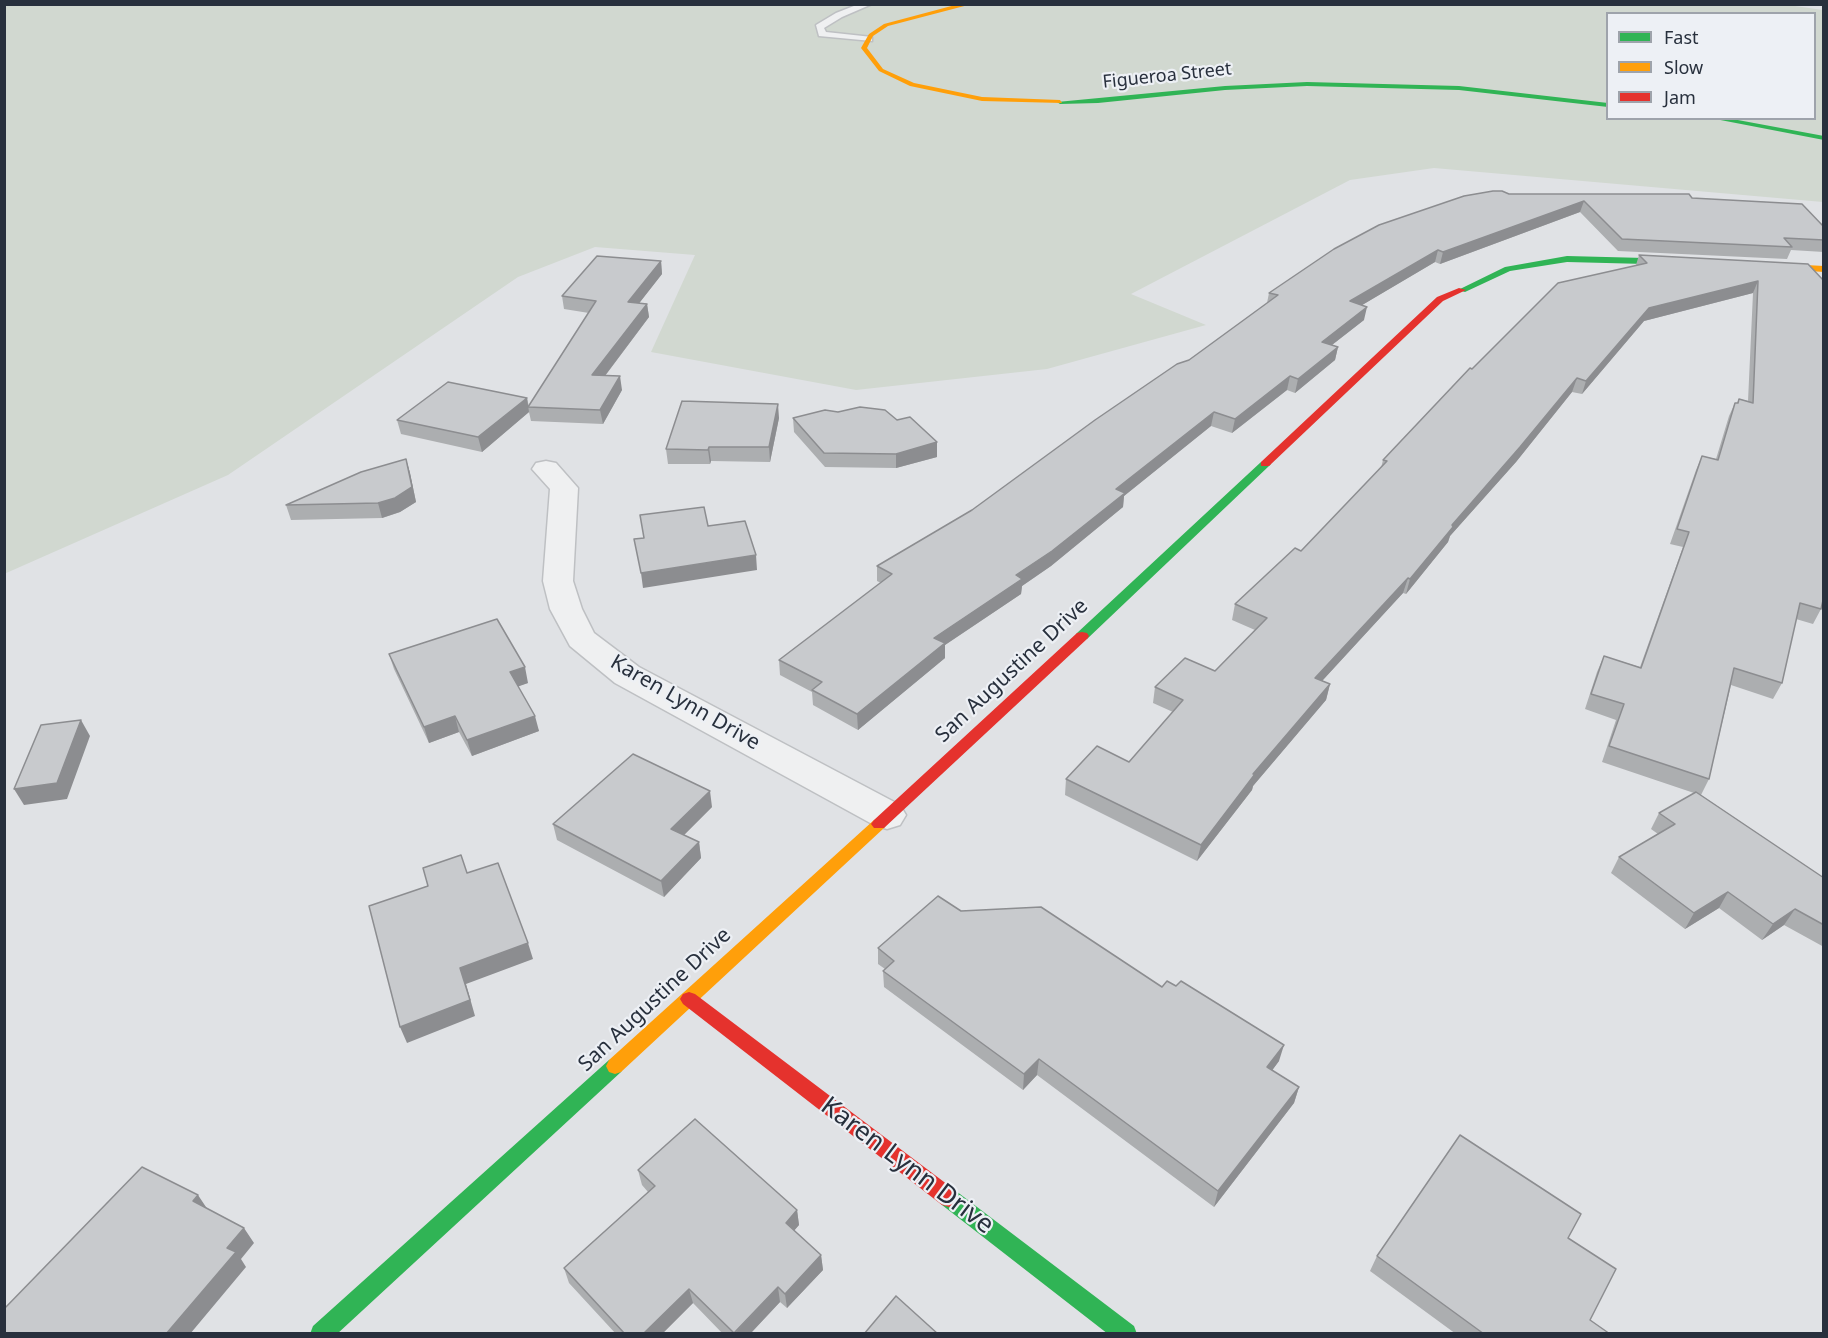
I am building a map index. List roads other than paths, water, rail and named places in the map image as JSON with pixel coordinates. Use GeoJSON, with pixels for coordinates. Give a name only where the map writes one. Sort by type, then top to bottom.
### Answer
{"type":"FeatureCollection","features":[{"type":"Feature","properties":{"kind":"street"},"geometry":{"type":"LineString","coordinates":[[869,39],[886,25],[926,13],[970,4]]}},
{"type":"Feature","properties":{"kind":"street","name":"Figueroa Street"},"geometry":{"type":"LineString","coordinates":[[869,39],[864,48],[881,70],[912,85],[982,99],[1046,103],[1098,101],[1225,88],[1307,84],[1460,88],[1606,105]]}},
{"type":"Feature","properties":{"kind":"street"},"geometry":{"type":"LineString","coordinates":[[1724,120],[1824,138]]}},
{"type":"Feature","properties":{"kind":"street","name":"San Augustine Drive"},"geometry":{"type":"LineString","coordinates":[[321,1334],[689,999],[1121,600],[1440,298],[1508,269],[1567,259],[1697,263]]}},
{"type":"Feature","properties":{"kind":"street"},"geometry":{"type":"LineString","coordinates":[[1754,266],[1824,269]]}},
{"type":"Feature","properties":{"kind":"street","name":"Karen Lynn Drive"},"geometry":{"type":"LineString","coordinates":[[546,469],[564,488],[558,581],[566,609],[581,639],[627,675],[887,814]]}},
{"type":"Feature","properties":{"kind":"street","name":"Karen Lynn Drive"},"geometry":{"type":"LineString","coordinates":[[689,999],[1126,1334]]}},
{"type":"Feature","properties":{"kind":"lane"},"geometry":{"type":"LineString","coordinates":[[868,4],[839,15],[819,27],[822,34],[869,39]]}}]}
